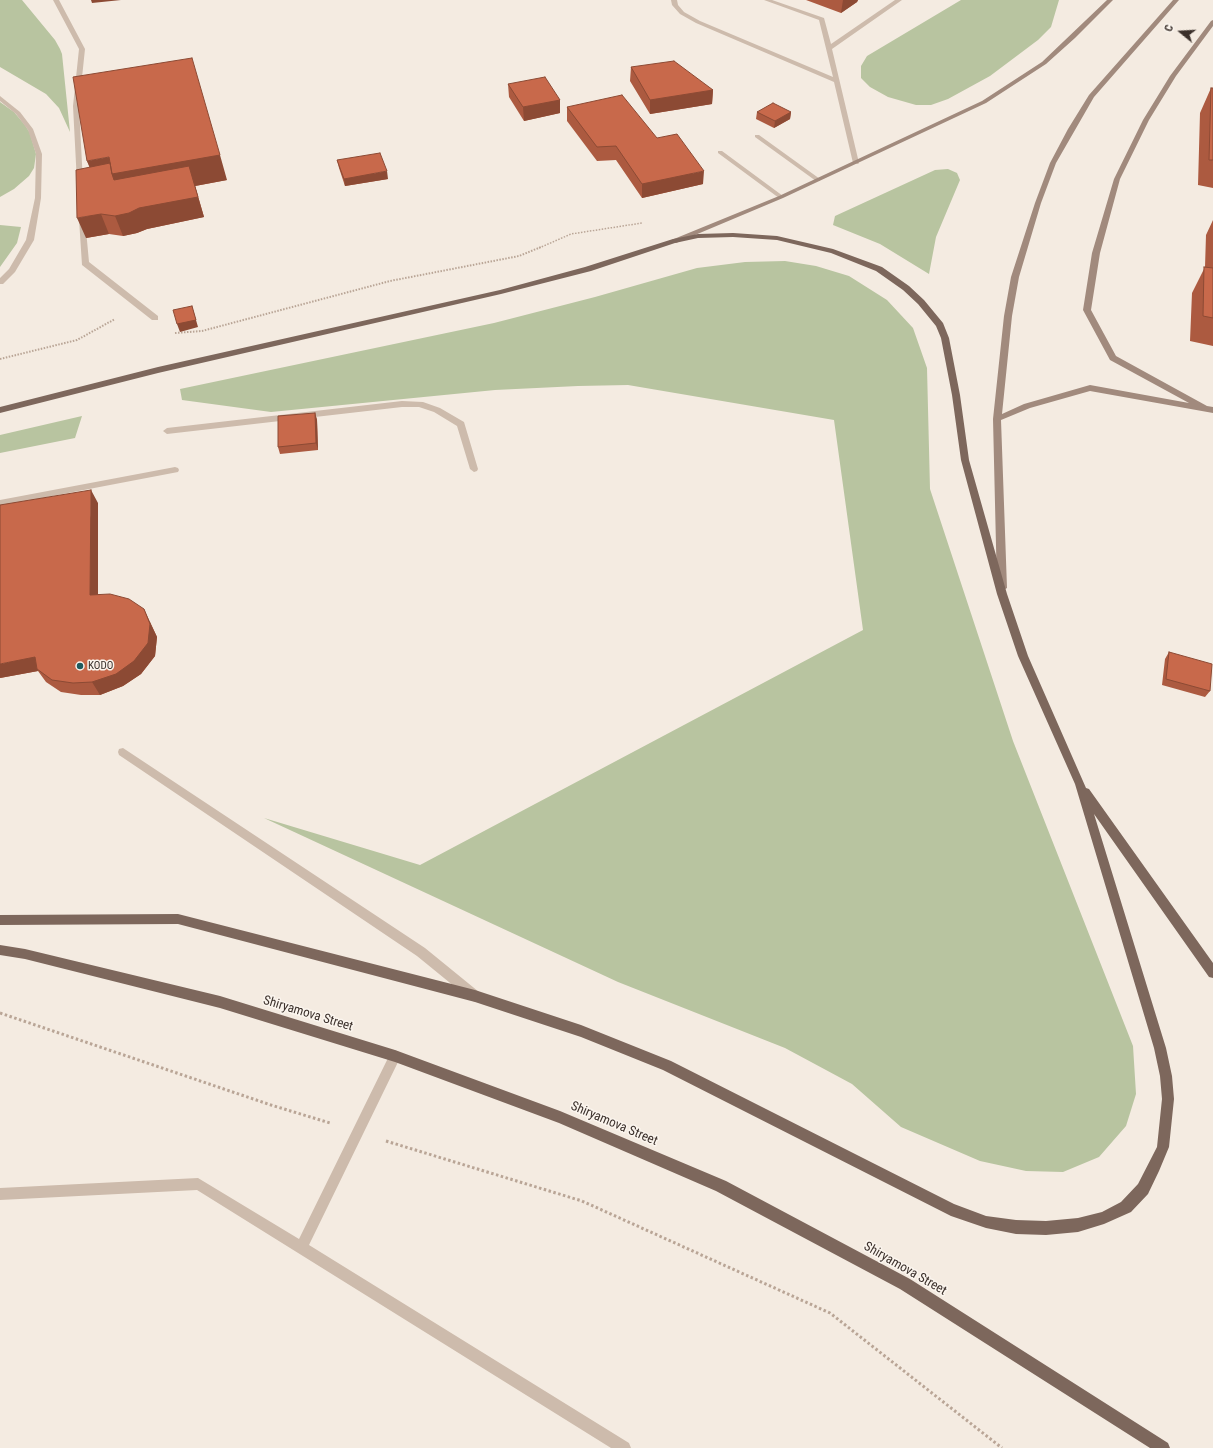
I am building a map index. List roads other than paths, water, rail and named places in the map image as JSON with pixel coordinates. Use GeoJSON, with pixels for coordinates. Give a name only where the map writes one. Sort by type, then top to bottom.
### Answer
{"type":"FeatureCollection","features":[{"type":"Feature","properties":{"kind":"main road"},"geometry":{"type":"LineString","coordinates":[[0,410],[158,370],[501,292],[588,269],[673,241],[781,197],[856,164],[984,102],[1044,63],[1073,37],[1110,0]]}},
{"type":"Feature","properties":{"kind":"main road"},"geometry":{"type":"LineString","coordinates":[[1002,594],[997,419],[1008,316],[1015,277],[1038,202],[1053,163],[1071,129],[1091,96],[1176,0]]}},
{"type":"Feature","properties":{"kind":"main road"},"geometry":{"type":"LineString","coordinates":[[1203,407],[1113,358],[1087,310],[1096,254],[1117,179],[1146,120],[1173,76],[1213,22]]}},
{"type":"Feature","properties":{"kind":"main road"},"geometry":{"type":"LineString","coordinates":[[0,920],[178,919],[476,996],[581,1031],[666,1065],[951,1210],[986,1222],[1016,1227],[1046,1228],[1078,1224],[1104,1218],[1126,1208],[1143,1188],[1155,1167],[1163,1147],[1168,1099],[1166,1076],[1160,1048],[1080,784],[1023,656],[1002,594],[965,460],[956,395],[945,338],[940,325],[921,302],[906,288],[879,269],[833,251],[777,238],[747,235],[711,235],[673,241]]}},
{"type":"Feature","properties":{"kind":"main road"},"geometry":{"type":"LineString","coordinates":[[997,419],[1027,406],[1090,388],[1213,410]]}},
{"type":"Feature","properties":{"kind":"main road"},"geometry":{"type":"LineString","coordinates":[[1080,784],[1213,973]]}},
{"type":"Feature","properties":{"kind":"main road","name":"Shiryamova Street"},"geometry":{"type":"LineString","coordinates":[[0,950],[220,1002],[395,1056],[560,1117],[721,1186],[905,1284],[1163,1448]]}},
{"type":"Feature","properties":{"kind":"lane"},"geometry":{"type":"LineString","coordinates":[[56,0],[82,48],[76,106],[80,190]]}},
{"type":"Feature","properties":{"kind":"lane"},"geometry":{"type":"LineString","coordinates":[[674,0],[675,5],[682,13],[698,22],[837,81]]}},
{"type":"Feature","properties":{"kind":"lane"},"geometry":{"type":"LineString","coordinates":[[767,0],[822,19],[856,164]]}},
{"type":"Feature","properties":{"kind":"lane"},"geometry":{"type":"LineString","coordinates":[[829,48],[899,0]]}},
{"type":"Feature","properties":{"kind":"lane"},"geometry":{"type":"LineString","coordinates":[[0,98],[18,113],[31,130],[39,154],[38,198],[30,240],[12,270],[0,282]]}},
{"type":"Feature","properties":{"kind":"lane"},"geometry":{"type":"LineString","coordinates":[[757,136],[818,180]]}},
{"type":"Feature","properties":{"kind":"lane"},"geometry":{"type":"LineString","coordinates":[[720,152],[781,197]]}},
{"type":"Feature","properties":{"kind":"lane"},"geometry":{"type":"LineString","coordinates":[[82,212],[85,263],[155,318]]}},
{"type":"Feature","properties":{"kind":"lane"},"geometry":{"type":"LineString","coordinates":[[167,431],[402,404],[420,404],[437,410],[461,424],[474,469]]}},
{"type":"Feature","properties":{"kind":"lane"},"geometry":{"type":"LineString","coordinates":[[0,503],[175,470]]}},
{"type":"Feature","properties":{"kind":"lane"},"geometry":{"type":"LineString","coordinates":[[123,752],[421,952],[476,996]]}},
{"type":"Feature","properties":{"kind":"lane"},"geometry":{"type":"LineString","coordinates":[[301,1248],[395,1056]]}},
{"type":"Feature","properties":{"kind":"lane"},"geometry":{"type":"LineString","coordinates":[[0,1194],[198,1184],[624,1448]]}},
{"type":"Feature","properties":{"kind":"place","name":"KODO"},"geometry":{"type":"Point","coordinates":[80,666]}}]}
